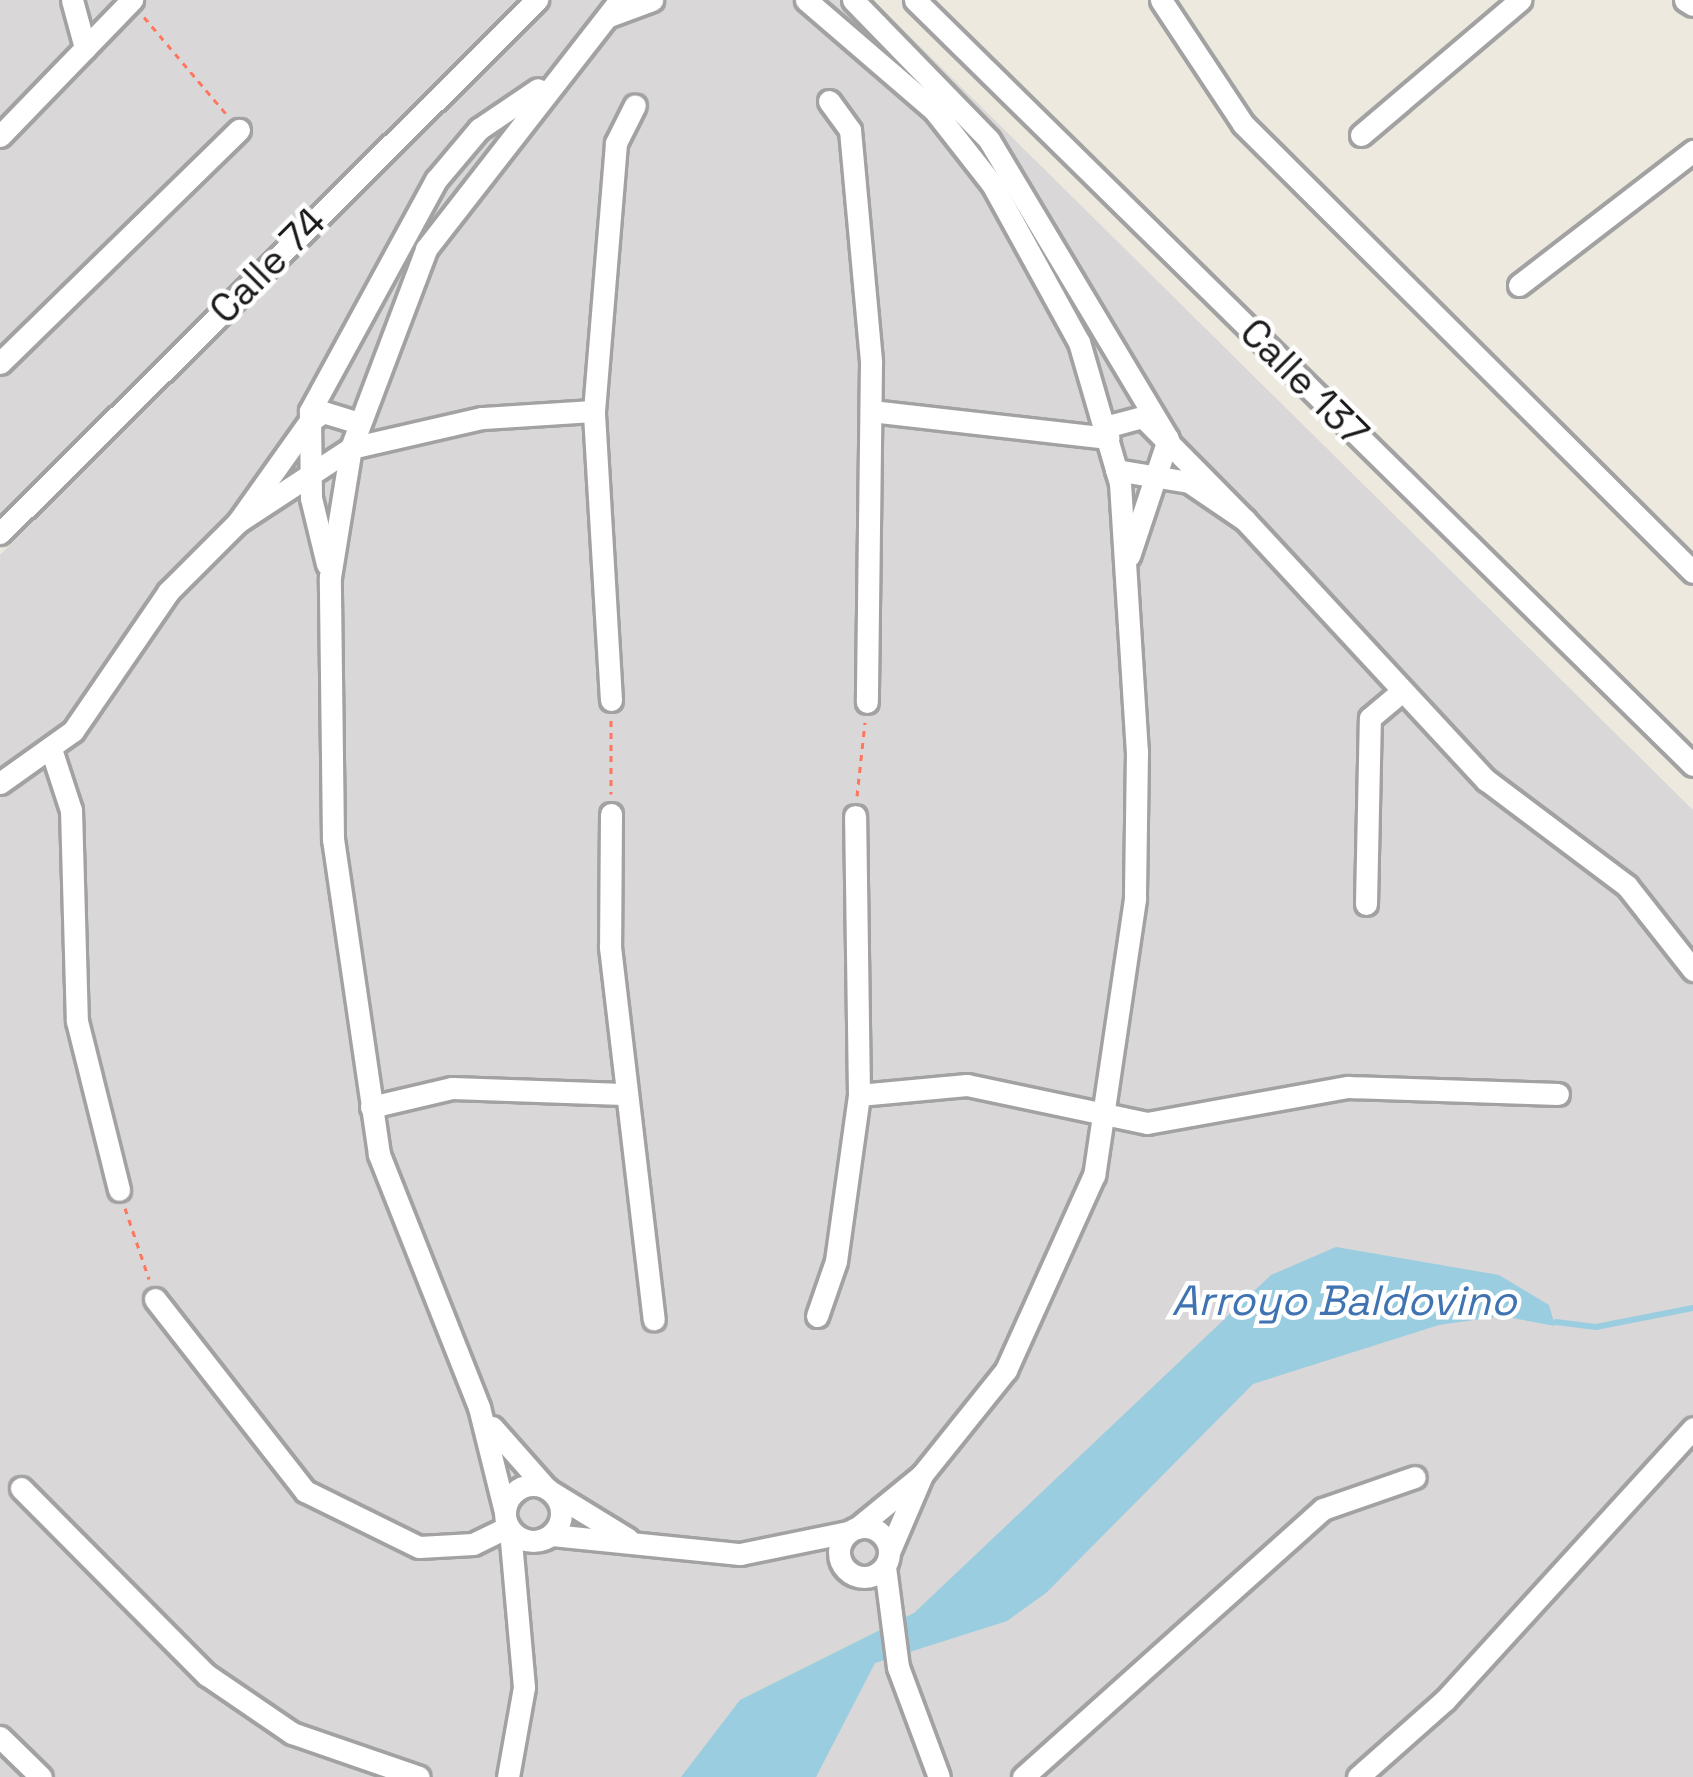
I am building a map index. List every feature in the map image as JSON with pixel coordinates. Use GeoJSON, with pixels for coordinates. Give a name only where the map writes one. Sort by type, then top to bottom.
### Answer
{"type":"FeatureCollection","features":[{"type":"Feature","properties":{"kind":"street"},"geometry":{"type":"LineString","coordinates":[[72,0],[85,48]]}},
{"type":"Feature","properties":{"kind":"street","name":"Calle 74"},"geometry":{"type":"LineString","coordinates":[[0,533],[537,0]]}},
{"type":"Feature","properties":{"kind":"street"},"geometry":{"type":"LineString","coordinates":[[508,1777],[524,1687],[507,1523],[479,1407],[371,1107],[333,839],[330,577],[358,423],[426,249],[544,85],[614,8],[652,0]]}},
{"type":"Feature","properties":{"kind":"street"},"geometry":{"type":"LineString","coordinates":[[782,1551],[853,1530],[922,1474],[1006,1370],[1042,1302],[1112,1111],[1136,899],[1129,556],[1107,432],[1057,292],[992,184],[891,63],[806,0]]}},
{"type":"Feature","properties":{"kind":"street"},"geometry":{"type":"LineString","coordinates":[[854,0],[989,140],[1168,439],[1164,475],[1129,556]]}},
{"type":"Feature","properties":{"kind":"street","name":"Calle 137"},"geometry":{"type":"LineString","coordinates":[[915,0],[1693,766]]}},
{"type":"Feature","properties":{"kind":"street"},"geometry":{"type":"LineString","coordinates":[[1160,0],[1243,124],[1693,572]]}},
{"type":"Feature","properties":{"kind":"street"},"geometry":{"type":"LineString","coordinates":[[1361,135],[1520,0]]}},
{"type":"Feature","properties":{"kind":"street"},"geometry":{"type":"LineString","coordinates":[[1685,0],[1693,5]]}},
{"type":"Feature","properties":{"kind":"street"},"geometry":{"type":"LineString","coordinates":[[0,136],[132,1]]}},
{"type":"Feature","properties":{"kind":"street"},"geometry":{"type":"LineString","coordinates":[[238,522],[309,422],[385,257],[436,180],[479,129],[544,85]]}},
{"type":"Feature","properties":{"kind":"street"},"geometry":{"type":"LineString","coordinates":[[829,101],[850,130],[871,411],[866,702]]}},
{"type":"Feature","properties":{"kind":"street"},"geometry":{"type":"LineString","coordinates":[[611,700],[594,411],[616,143],[635,105]]}},
{"type":"Feature","properties":{"kind":"street"},"geometry":{"type":"LineString","coordinates":[[0,363],[239,130]]}},
{"type":"Feature","properties":{"kind":"street"},"geometry":{"type":"LineString","coordinates":[[1519,285],[1693,151]]}},
{"type":"Feature","properties":{"kind":"street"},"geometry":{"type":"LineString","coordinates":[[0,783],[52,752],[168,592],[238,522],[309,471],[351,448],[482,418],[594,411]]}},
{"type":"Feature","properties":{"kind":"street"},"geometry":{"type":"LineString","coordinates":[[871,411],[1107,432],[1143,417],[1506,799],[1627,886],[1693,970]]}},
{"type":"Feature","properties":{"kind":"street"},"geometry":{"type":"LineString","coordinates":[[309,422],[323,412],[358,423]]}},
{"type":"Feature","properties":{"kind":"street"},"geometry":{"type":"LineString","coordinates":[[309,422],[309,471],[330,577]]}},
{"type":"Feature","properties":{"kind":"street"},"geometry":{"type":"LineString","coordinates":[[1116,470],[1164,475],[1244,520]]}},
{"type":"Feature","properties":{"kind":"street"},"geometry":{"type":"LineString","coordinates":[[1366,904],[1363,761],[1370,718],[1401,692]]}},
{"type":"Feature","properties":{"kind":"street"},"geometry":{"type":"LineString","coordinates":[[52,752],[71,810],[77,1021],[118,1190]]}},
{"type":"Feature","properties":{"kind":"street"},"geometry":{"type":"LineString","coordinates":[[611,814],[623,1094],[655,1318]]}},
{"type":"Feature","properties":{"kind":"street"},"geometry":{"type":"LineString","coordinates":[[817,1316],[836,1261],[859,1095],[855,816]]}},
{"type":"Feature","properties":{"kind":"street"},"geometry":{"type":"LineString","coordinates":[[859,1095],[968,1085],[1176,1122],[1415,1084],[1558,1094]]}},
{"type":"Feature","properties":{"kind":"street"},"geometry":{"type":"LineString","coordinates":[[371,1107],[452,1088],[623,1094]]}},
{"type":"Feature","properties":{"kind":"street"},"geometry":{"type":"LineString","coordinates":[[155,1298],[305,1491],[418,1547],[473,1544],[507,1523],[519,1489],[549,1491],[634,1543]]}},
{"type":"Feature","properties":{"kind":"street"},"geometry":{"type":"LineString","coordinates":[[479,1407],[561,1510],[520,1614]]}},
{"type":"Feature","properties":{"kind":"street"},"geometry":{"type":"LineString","coordinates":[[1358,1777],[1445,1700],[1693,1428]]}},
{"type":"Feature","properties":{"kind":"street"},"geometry":{"type":"LineString","coordinates":[[887,1559],[922,1474]]}},
{"type":"Feature","properties":{"kind":"street"},"geometry":{"type":"LineString","coordinates":[[1023,1777],[1323,1510],[1415,1478]]}},
{"type":"Feature","properties":{"kind":"street"},"geometry":{"type":"LineString","coordinates":[[21,1488],[207,1675],[292,1733],[419,1777]]}},
{"type":"Feature","properties":{"kind":"street"},"geometry":{"type":"LineString","coordinates":[[507,1523],[548,1537],[782,1551],[847,1570],[887,1559]]}},
{"type":"Feature","properties":{"kind":"street"},"geometry":{"type":"LineString","coordinates":[[853,1530],[883,1535],[886,1617],[898,1667],[939,1777]]}},
{"type":"Feature","properties":{"kind":"street"},"geometry":{"type":"LineString","coordinates":[[853,1530],[847,1570],[886,1617]]}},
{"type":"Feature","properties":{"kind":"street"},"geometry":{"type":"LineString","coordinates":[[0,1737],[41,1777]]}},
{"type":"Feature","properties":{"kind":"path"},"geometry":{"type":"LineString","coordinates":[[132,1],[239,130]]}},
{"type":"Feature","properties":{"kind":"path"},"geometry":{"type":"LineString","coordinates":[[611,700],[611,814]]}},
{"type":"Feature","properties":{"kind":"path"},"geometry":{"type":"LineString","coordinates":[[855,816],[866,702]]}},
{"type":"Feature","properties":{"kind":"path"},"geometry":{"type":"LineString","coordinates":[[118,1190],[155,1298]]}},
{"type":"Feature","properties":{"kind":"shaded area"},"geometry":{"type":"Polygon","coordinates":[[[0,0],[520,0],[0,524],[0,0]]]}},
{"type":"Feature","properties":{"kind":"shaded area"},"geometry":{"type":"Polygon","coordinates":[[[551,0],[873,0],[1693,810],[1693,1777],[0,1777],[0,555],[551,0]]]}},
{"type":"Feature","properties":{"kind":"water","name":"Arroyo Baldovino"},"geometry":{"type":"Polygon","coordinates":[[[1336,1247],[1499,1275],[1549,1305],[1555,1326],[1502,1316],[1439,1325],[1253,1384],[1046,1593],[1007,1621],[875,1663],[816,1777],[681,1777],[740,1700],[914,1613],[1271,1275],[1336,1247]]]}},
{"type":"Feature","properties":{"kind":"waterway","name":"Arroyo Baldovino"},"geometry":{"type":"LineString","coordinates":[[1556,1322],[1596,1327],[1693,1308]]}}]}
